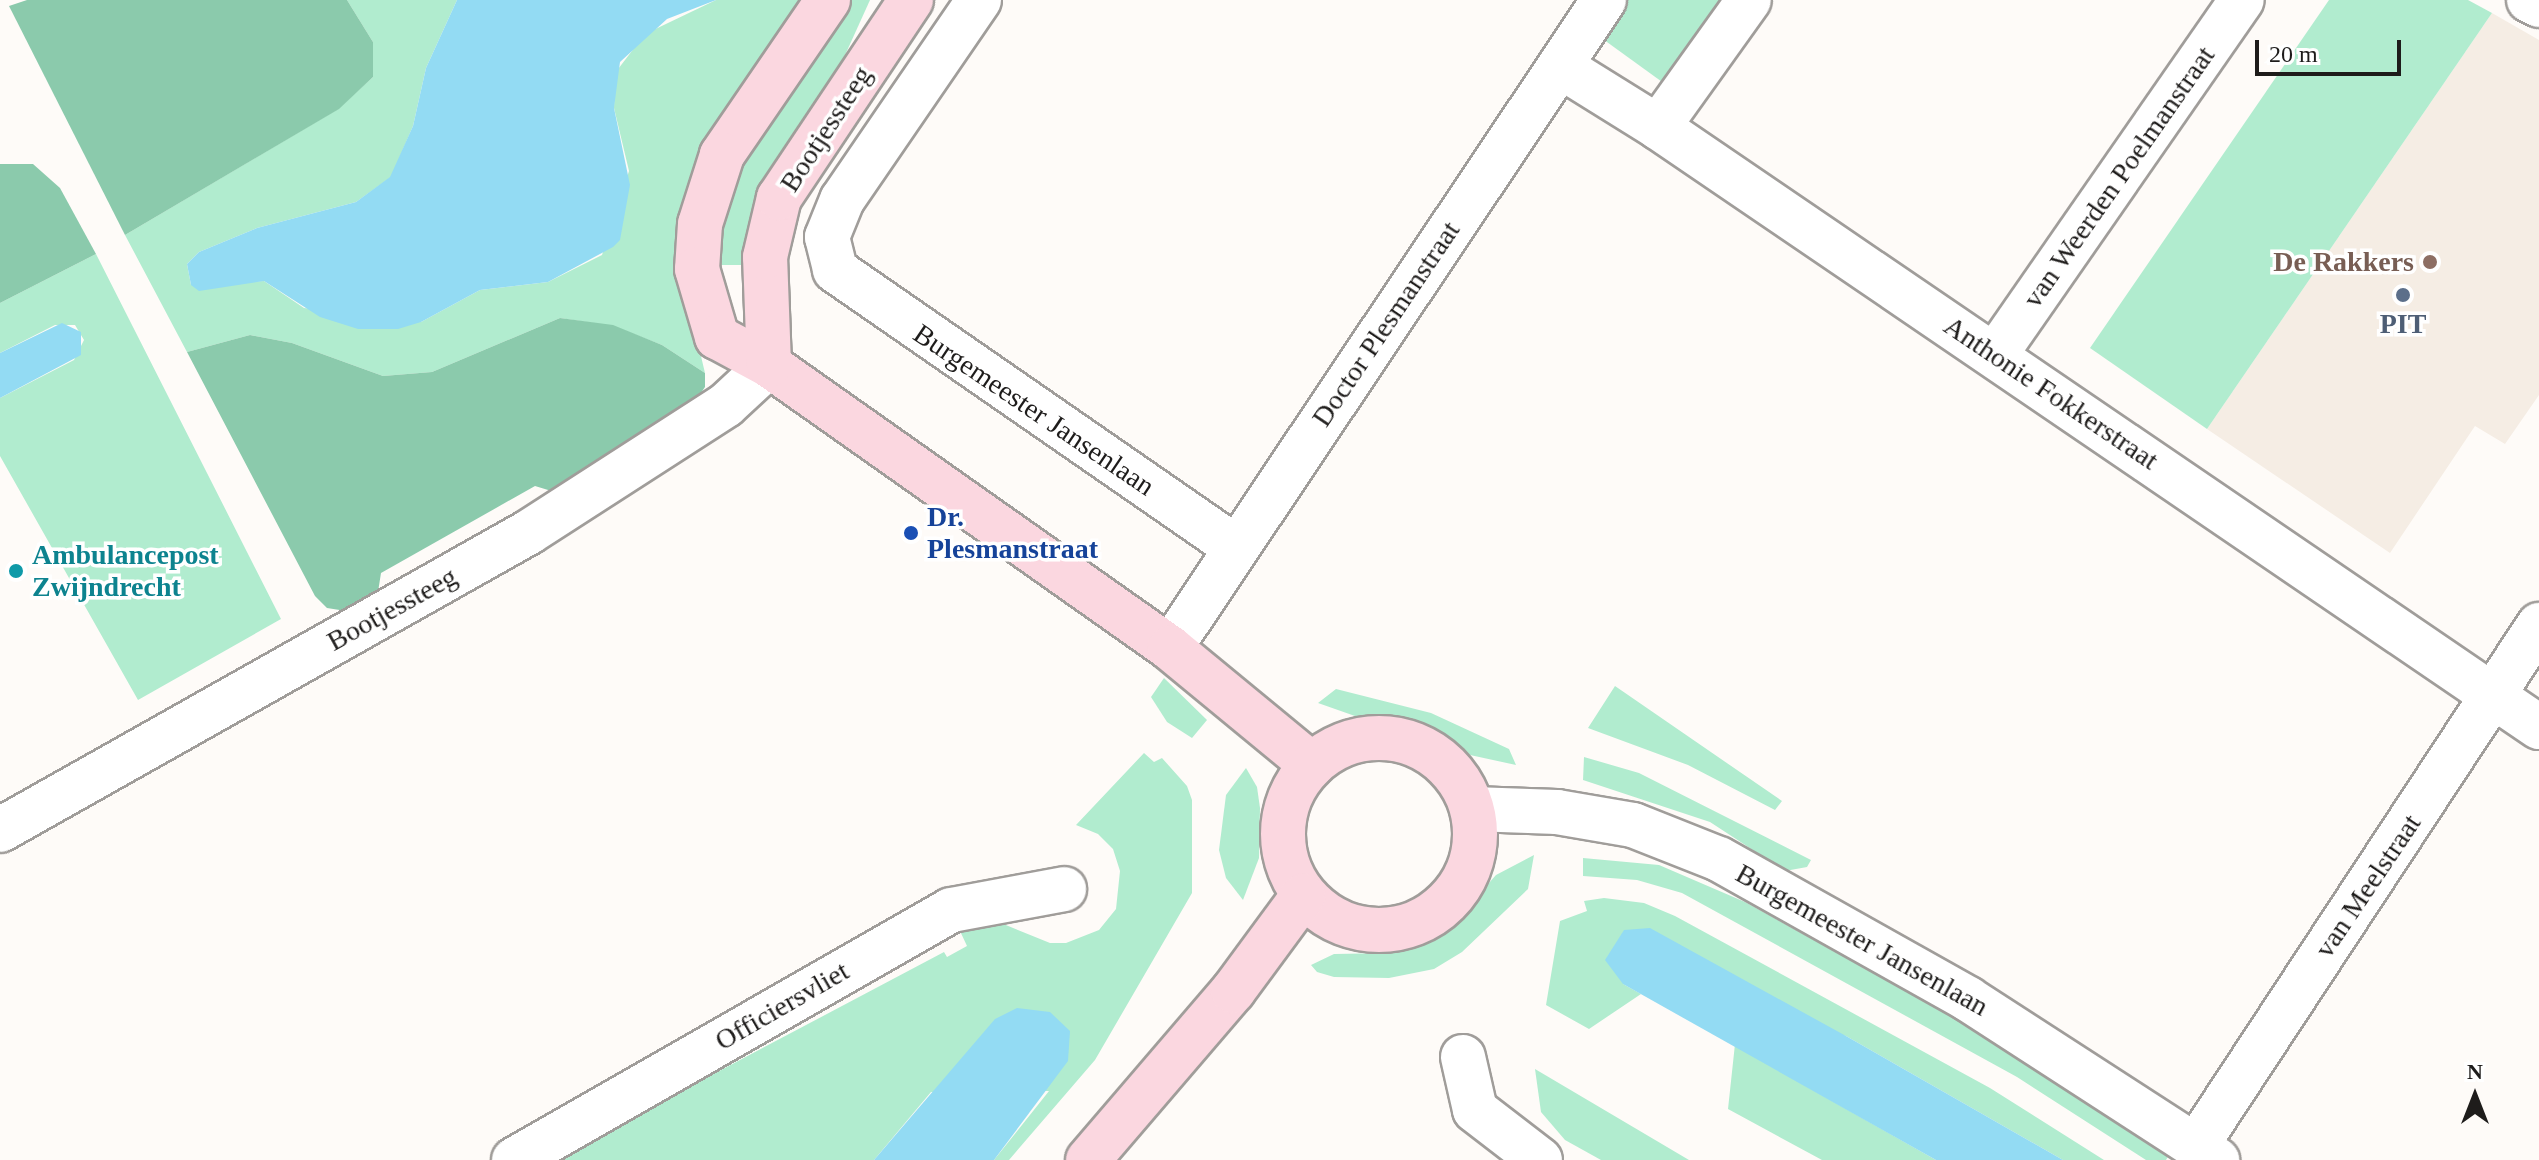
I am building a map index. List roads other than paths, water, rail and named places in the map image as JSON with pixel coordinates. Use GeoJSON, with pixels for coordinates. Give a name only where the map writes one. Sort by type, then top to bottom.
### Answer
{"type":"FeatureCollection","features":[{"type":"Feature","properties":{"kind":"main road"},"geometry":{"type":"LineString","coordinates":[[828,0],[722,155],[700,224],[697,269],[717,337],[769,365],[1170,648],[1312,765]]}},
{"type":"Feature","properties":{"kind":"main road","name":"Bootjessteeg"},"geometry":{"type":"LineString","coordinates":[[769,365],[765,257],[779,198],[911,0]]}},
{"type":"Feature","properties":{"kind":"main road"},"geometry":{"type":"LineString","coordinates":[[1375,738],[1405,742],[1448,766],[1473,809],[1475,839],[1469,870],[1453,896],[1430,916],[1401,928],[1371,930],[1341,922],[1303,896],[1286,858],[1285,823],[1295,787],[1312,765],[1348,743],[1375,738]]}},
{"type":"Feature","properties":{"kind":"main road"},"geometry":{"type":"LineString","coordinates":[[1088,1160],[1233,991],[1303,896]]}},
{"type":"Feature","properties":{"kind":"street","name":"Bootjessteeg"},"geometry":{"type":"LineString","coordinates":[[835,270],[827,237],[842,200],[979,0]]}},
{"type":"Feature","properties":{"kind":"street","name":"Doctor Plesmanstraat"},"geometry":{"type":"LineString","coordinates":[[1170,648],[1604,0]]}},
{"type":"Feature","properties":{"kind":"street"},"geometry":{"type":"LineString","coordinates":[[1658,127],[1749,0]]}},
{"type":"Feature","properties":{"kind":"street","name":"van Weerden Poelmanstraat"},"geometry":{"type":"LineString","coordinates":[[1995,355],[2242,0]]}},
{"type":"Feature","properties":{"kind":"street"},"geometry":{"type":"LineString","coordinates":[[2529,0],[2539,5]]}},
{"type":"Feature","properties":{"kind":"street","name":"Anthonie Fokkerstraat"},"geometry":{"type":"LineString","coordinates":[[1560,66],[1658,127],[2539,727]]}},
{"type":"Feature","properties":{"kind":"street","name":"Burgemeester Jansenlaan"},"geometry":{"type":"LineString","coordinates":[[835,270],[1235,547]]}},
{"type":"Feature","properties":{"kind":"street","name":"Bootjessteeg"},"geometry":{"type":"LineString","coordinates":[[0,830],[529,532],[726,405],[769,365]]}},
{"type":"Feature","properties":{"kind":"street","name":"van Meelstraat"},"geometry":{"type":"LineString","coordinates":[[2206,1153],[2539,625]]}},
{"type":"Feature","properties":{"kind":"street","name":"Burgemeester Jansenlaan"},"geometry":{"type":"LineString","coordinates":[[1473,809],[1572,814],[1680,841],[1968,999],[2206,1153]]}},
{"type":"Feature","properties":{"kind":"street","name":"Officiersvliet"},"geometry":{"type":"LineString","coordinates":[[514,1160],[951,910],[1064,889]]}},
{"type":"Feature","properties":{"kind":"street"},"geometry":{"type":"LineString","coordinates":[[1463,1057],[1475,1110],[1540,1160]]}},
{"type":"Feature","properties":{"kind":"water"},"geometry":{"type":"Polygon","coordinates":[[[457,0],[716,0],[667,19],[620,62],[614,108],[630,185],[620,240],[613,247],[548,282],[480,290],[421,322],[398,329],[358,329],[320,317],[264,281],[199,291],[191,285],[187,264],[199,252],[257,228],[356,202],[390,177],[413,126],[426,68],[457,0]]]}},
{"type":"Feature","properties":{"kind":"water"},"geometry":{"type":"Polygon","coordinates":[[[62,323],[81,332],[81,355],[0,398],[0,353],[62,323]]]}},
{"type":"Feature","properties":{"kind":"water"},"geometry":{"type":"Polygon","coordinates":[[[1650,928],[2063,1160],[1936,1160],[1623,984],[1605,960],[1624,930],[1650,928]]]}},
{"type":"Feature","properties":{"kind":"water"},"geometry":{"type":"Polygon","coordinates":[[[1017,1008],[1050,1012],[1070,1031],[1068,1061],[994,1160],[874,1160],[995,1019],[1017,1008]]]}},
{"type":"Feature","properties":{"kind":"place","name":"De Rakkers"},"geometry":{"type":"Point","coordinates":[2430,262]}},
{"type":"Feature","properties":{"kind":"place","name":"PIT"},"geometry":{"type":"Point","coordinates":[2403,295]}},
{"type":"Feature","properties":{"kind":"place","name":"Dr. Plesmanstraat"},"geometry":{"type":"Point","coordinates":[911,533]}},
{"type":"Feature","properties":{"kind":"place","name":"Ambulancepost Zwijndrecht"},"geometry":{"type":"Point","coordinates":[16,571]}}]}
